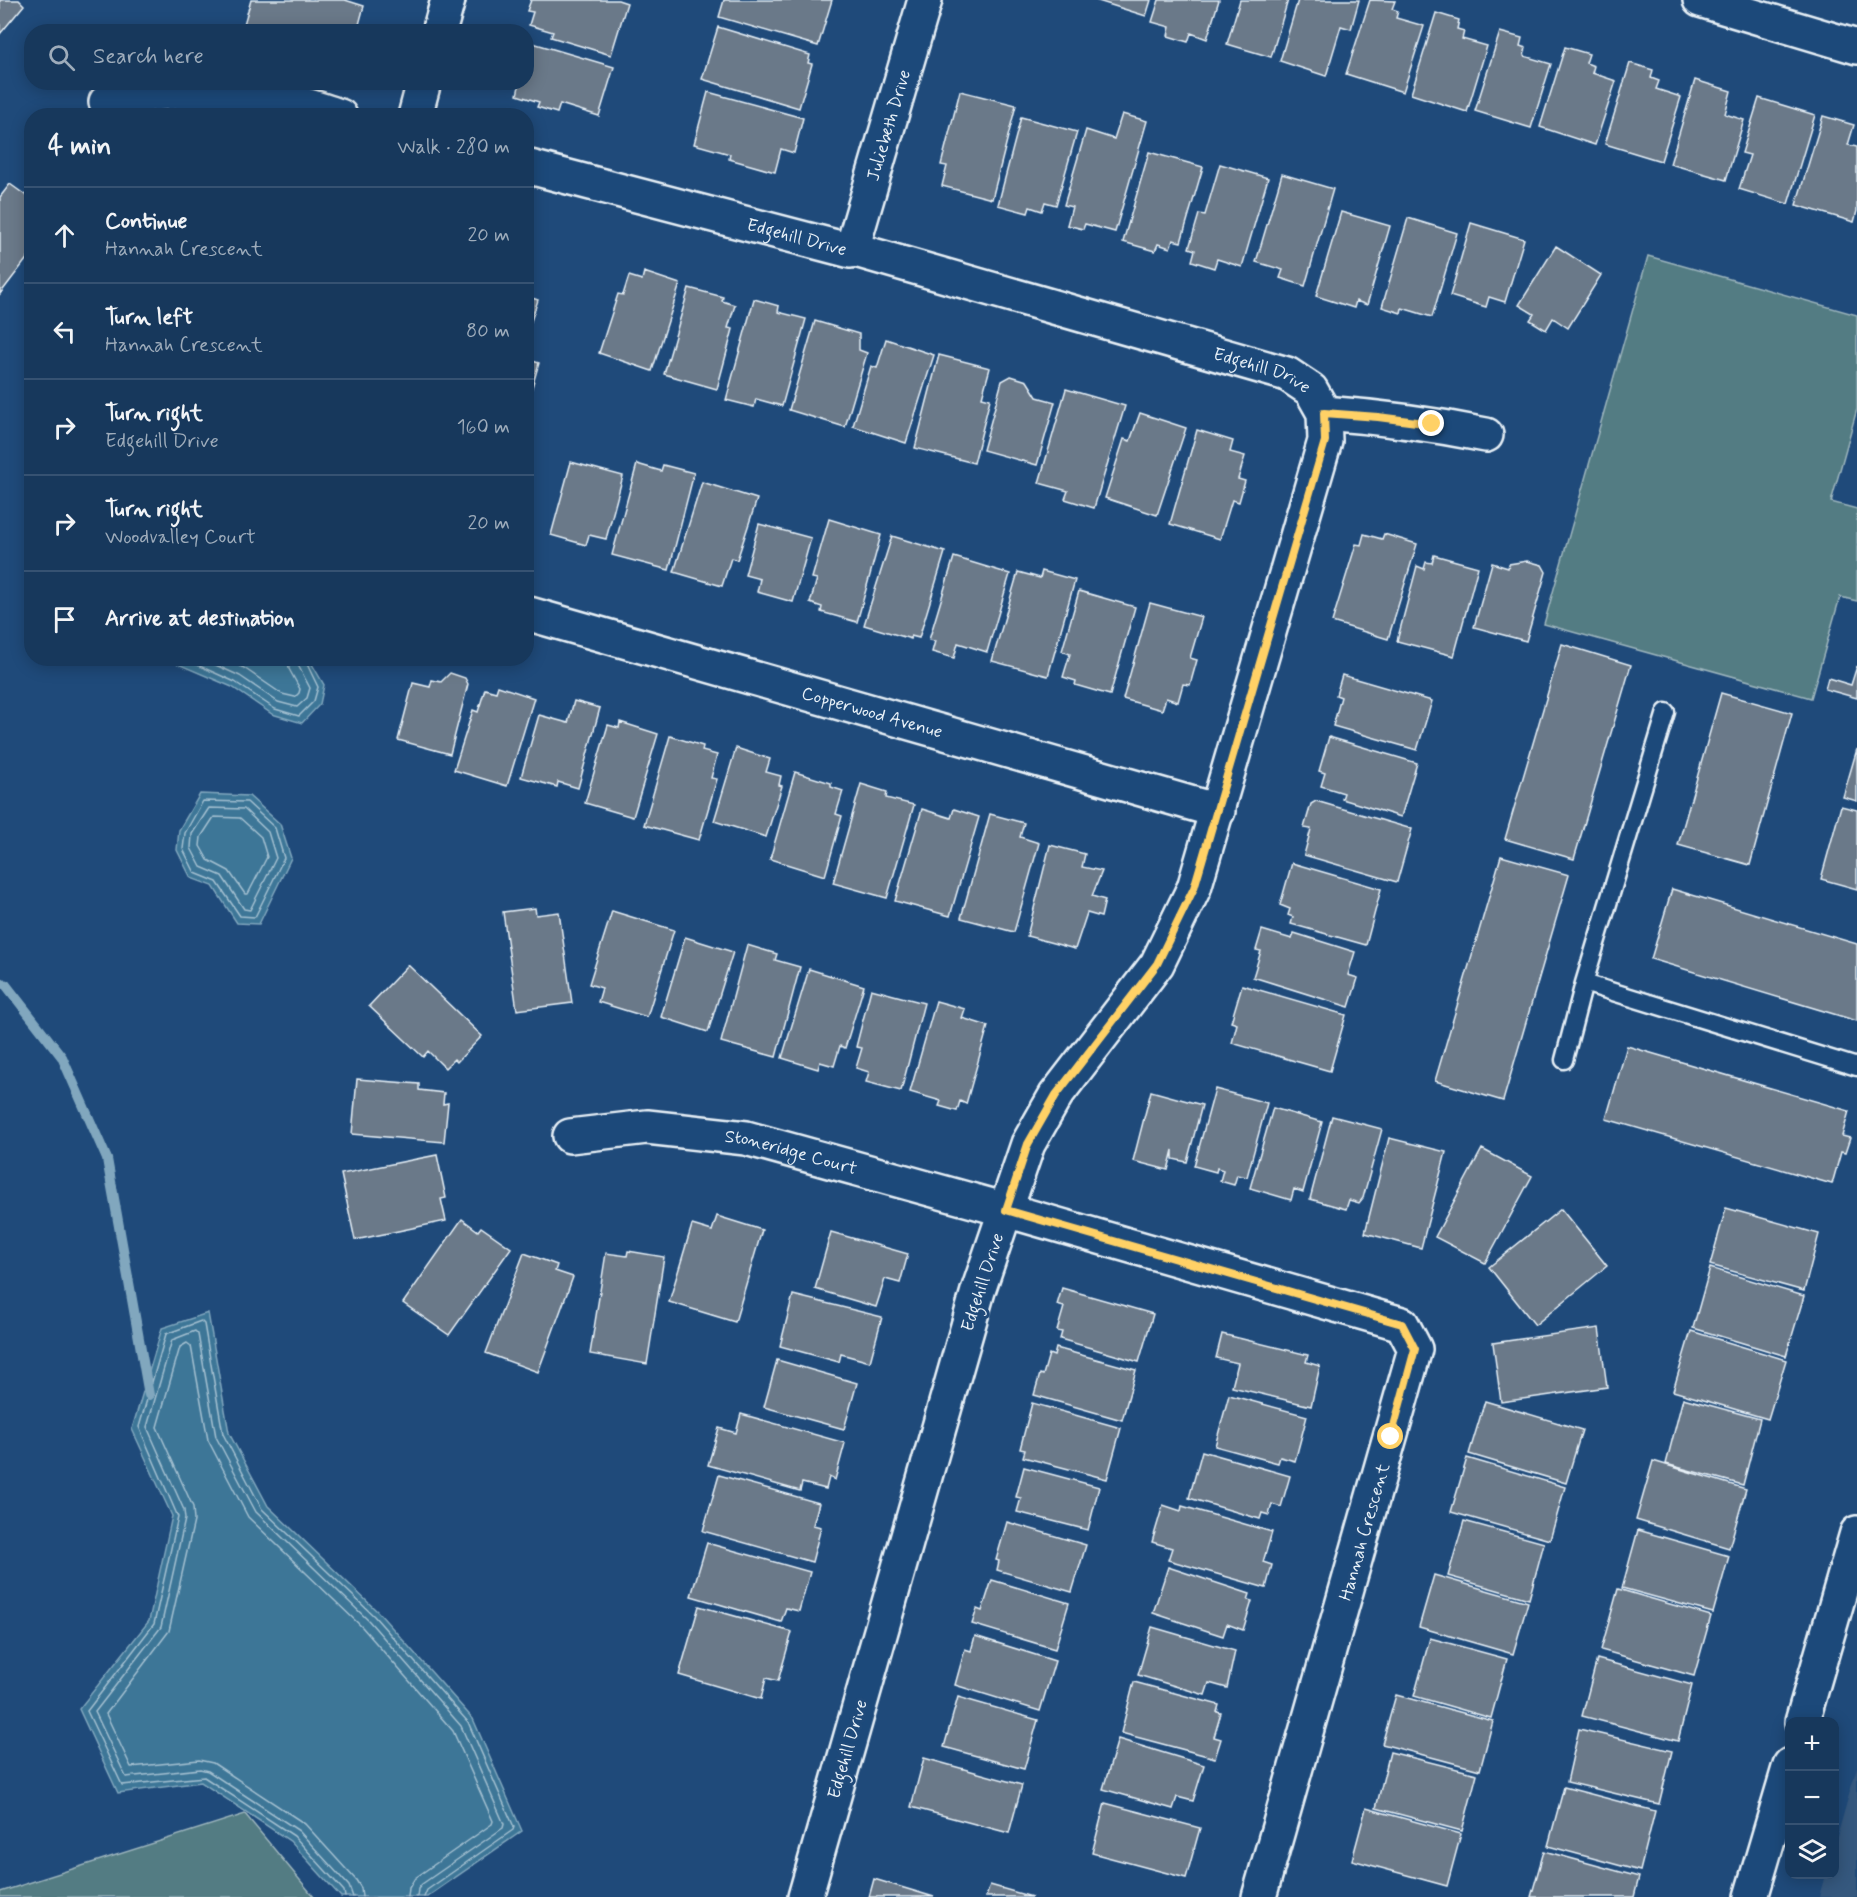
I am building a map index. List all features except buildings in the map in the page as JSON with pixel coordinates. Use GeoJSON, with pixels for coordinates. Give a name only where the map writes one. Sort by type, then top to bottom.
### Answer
{"type":"FeatureCollection","features":[{"type":"Feature","properties":{"kind":"street"},"geometry":{"type":"LineString","coordinates":[[441,24],[448,0]]}},
{"type":"Feature","properties":{"kind":"street","name":"Juliebeth Drive"},"geometry":{"type":"LineString","coordinates":[[852,249],[925,0]]}},
{"type":"Feature","properties":{"kind":"street"},"geometry":{"type":"LineString","coordinates":[[1700,0],[1857,47]]}},
{"type":"Feature","properties":{"kind":"street"},"geometry":{"type":"LineString","coordinates":[[106,102],[171,91],[216,90],[283,99],[313,108]]}},
{"type":"Feature","properties":{"kind":"street"},"geometry":{"type":"LineString","coordinates":[[417,108],[422,90]]}},
{"type":"Feature","properties":{"kind":"street","name":"Edgehill Drive"},"geometry":{"type":"LineString","coordinates":[[534,168],[852,251],[852,249],[1287,374],[1311,390],[1324,413],[1325,441],[1194,888],[1157,964],[1056,1095],[1028,1144],[978,1291],[805,1897]]}},
{"type":"Feature","properties":{"kind":"street"},"geometry":{"type":"LineString","coordinates":[[1324,413],[1432,424],[1486,435]]}},
{"type":"Feature","properties":{"kind":"street","name":"Copperwood Avenue"},"geometry":{"type":"LineString","coordinates":[[534,615],[1218,811]]}},
{"type":"Feature","properties":{"kind":"street","name":"Stoneridge Court"},"geometry":{"type":"LineString","coordinates":[[570,1136],[647,1127],[746,1138],[1006,1210]]}},
{"type":"Feature","properties":{"kind":"street","name":"Hannah Crescent"},"geometry":{"type":"LineString","coordinates":[[1006,1210],[1402,1324],[1415,1349],[1259,1897]]}},
{"type":"Feature","properties":{"kind":"street"},"geometry":{"type":"LineString","coordinates":[[1803,1717],[1857,1533]]}},
{"type":"Feature","properties":{"kind":"street"},"geometry":{"type":"LineString","coordinates":[[1751,1897],[1788,1771]]}},
{"type":"Feature","properties":{"kind":"lane"},"geometry":{"type":"LineString","coordinates":[[1564,1060],[1584,983],[1666,712]]}},
{"type":"Feature","properties":{"kind":"lane"},"geometry":{"type":"LineString","coordinates":[[1584,983],[1857,1067]]}},
{"type":"Feature","properties":{"kind":"shaded area"},"geometry":{"type":"Polygon","coordinates":[[[1857,1767],[1857,1897],[1819,1897],[1824,1879],[1839,1879],[1839,1830],[1857,1767]]]}},
{"type":"Feature","properties":{"kind":"green space"},"geometry":{"type":"Polygon","coordinates":[[[1648,256],[1857,315],[1857,409],[1831,502],[1857,509],[1857,601],[1840,597],[1811,698],[1544,624],[1648,256]]]}},
{"type":"Feature","properties":{"kind":"green space"},"geometry":{"type":"Polygon","coordinates":[[[245,1814],[314,1897],[0,1897],[0,1892],[245,1814]]]}},
{"type":"Feature","properties":{"kind":"water"},"geometry":{"type":"Polygon","coordinates":[[[183,666],[313,666],[324,685],[320,704],[302,723],[272,714],[232,687],[183,666]]]}},
{"type":"Feature","properties":{"kind":"water"},"geometry":{"type":"Polygon","coordinates":[[[200,794],[249,796],[280,824],[291,858],[259,924],[237,923],[213,886],[191,878],[177,850],[179,830],[200,794]]]}},
{"type":"Feature","properties":{"kind":"water"},"geometry":{"type":"Polygon","coordinates":[[[208,1313],[229,1433],[268,1506],[378,1612],[473,1719],[522,1831],[427,1897],[341,1897],[290,1841],[201,1782],[118,1793],[79,1709],[149,1621],[172,1516],[132,1429],[162,1328],[208,1313]]]}},
{"type":"Feature","properties":{"kind":"waterway"},"geometry":{"type":"LineString","coordinates":[[0,982],[6,985],[62,1057],[107,1159],[149,1395]]}},
{"type":"Feature","properties":{"kind":"route"},"geometry":{"type":"LineString","coordinates":[[1391,1437],[1415,1349],[1402,1324],[1006,1210],[1028,1144],[1056,1095],[1157,964],[1194,888],[1325,441],[1324,413],[1432,424]]}}]}
